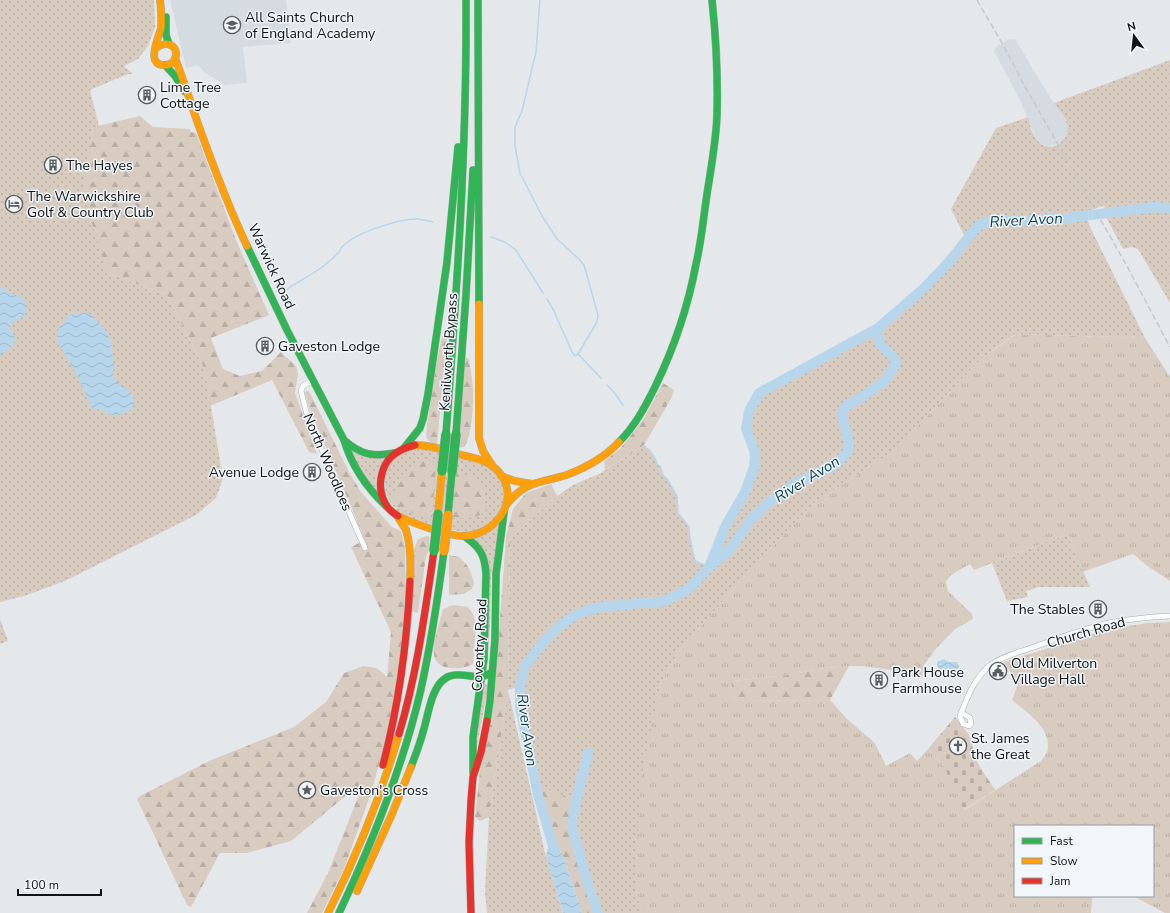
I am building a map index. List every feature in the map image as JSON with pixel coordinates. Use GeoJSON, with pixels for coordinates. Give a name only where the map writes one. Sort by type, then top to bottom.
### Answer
{"type":"FeatureCollection","features":[{"type":"Feature","properties":{"kind":"main road"},"geometry":{"type":"LineString","coordinates":[[160,0],[166,16],[166,35],[169,44],[176,53],[171,64],[165,65],[158,63],[155,60],[154,54],[156,48],[161,24],[162,11],[160,0]]}},
{"type":"Feature","properties":{"kind":"main road","name":"Kenilworth Bypass"},"geometry":{"type":"LineString","coordinates":[[339,913],[371,845],[399,767],[418,703],[435,616],[444,551],[442,471],[458,266],[463,169],[467,45],[466,0]]}},
{"type":"Feature","properties":{"kind":"main road","name":"Kenilworth Bypass"},"geometry":{"type":"LineString","coordinates":[[363,836],[381,790],[396,745],[423,627],[434,551],[452,472],[462,356],[471,216],[477,0]]}},
{"type":"Feature","properties":{"kind":"main road"},"geometry":{"type":"LineString","coordinates":[[477,0],[479,438],[483,451],[492,465]]}},
{"type":"Feature","properties":{"kind":"main road"},"geometry":{"type":"LineString","coordinates":[[505,509],[506,491],[502,476],[496,468],[475,458],[426,445],[415,445],[404,448],[395,453],[386,464],[381,477],[381,492],[386,506],[396,514],[410,521],[464,536],[477,535],[494,525],[505,509],[512,496],[518,491],[532,484],[563,476],[581,469],[602,457],[632,428],[657,384],[669,356],[684,313],[696,267],[717,116],[716,28],[712,0]]}},
{"type":"Feature","properties":{"kind":"main road"},"geometry":{"type":"LineString","coordinates":[[156,48],[162,44],[169,44]]}},
{"type":"Feature","properties":{"kind":"main road","name":"Warwick Road"},"geometry":{"type":"LineString","coordinates":[[175,58],[211,160],[237,225],[312,381],[344,440],[346,450],[352,463],[361,479],[373,494],[386,506]]}},
{"type":"Feature","properties":{"kind":"main road","name":"Warwick Road"},"geometry":{"type":"LineString","coordinates":[[165,65],[175,76],[188,98]]}},
{"type":"Feature","properties":{"kind":"main road"},"geometry":{"type":"LineString","coordinates":[[404,448],[420,428],[428,394],[447,262],[465,87]]}},
{"type":"Feature","properties":{"kind":"main road","name":"Warwick Road"},"geometry":{"type":"LineString","coordinates":[[344,440],[354,449],[367,455],[377,456],[395,453]]}},
{"type":"Feature","properties":{"kind":"main road"},"geometry":{"type":"LineString","coordinates":[[502,476],[515,481],[532,484]]}},
{"type":"Feature","properties":{"kind":"main road","name":"Coventry Road"},"geometry":{"type":"LineString","coordinates":[[473,777],[481,752],[490,702],[495,639],[496,574],[505,509]]}},
{"type":"Feature","properties":{"kind":"main road"},"geometry":{"type":"LineString","coordinates":[[328,913],[351,866],[363,836],[385,758],[401,682],[405,652],[409,589],[409,544],[406,532],[396,514]]}},
{"type":"Feature","properties":{"kind":"main road","name":"Coventry Road"},"geometry":{"type":"LineString","coordinates":[[464,536],[478,548],[484,558],[486,566],[486,620],[482,677],[472,754],[473,777],[469,829],[471,913]]}},
{"type":"Feature","properties":{"kind":"main road"},"geometry":{"type":"LineString","coordinates":[[344,913],[362,879],[392,814],[416,753],[439,684],[445,678],[452,675],[482,677],[492,672]]}},
{"type":"Feature","properties":{"kind":"street","name":"North Woodloes"},"geometry":{"type":"LineString","coordinates":[[312,381],[304,385],[301,389],[306,411],[365,548]]}},
{"type":"Feature","properties":{"kind":"street","name":"Church Road"},"geometry":{"type":"LineString","coordinates":[[961,712],[968,696],[980,676],[991,664],[1004,658],[1110,623],[1139,618],[1170,616]]}},
{"type":"Feature","properties":{"kind":"shaded area","name":"All Saints Church of England Academy"},"geometry":{"type":"Polygon","coordinates":[[[170,0],[286,0],[291,43],[243,47],[247,83],[225,85],[205,73],[198,65],[186,68],[170,0]]]}},
{"type":"Feature","properties":{"kind":"shaded area"},"geometry":{"type":"Polygon","coordinates":[[[1015,39],[1050,97],[1067,121],[1068,128],[1065,139],[1055,145],[1046,146],[1041,144],[1036,138],[1019,98],[994,51],[999,44],[1000,45],[1006,40],[1015,39]]]}},
{"type":"Feature","properties":{"kind":"green space"},"geometry":{"type":"Polygon","coordinates":[[[0,0],[154,0],[155,27],[148,46],[138,59],[124,66],[133,74],[128,74],[90,90],[99,126],[93,127],[92,142],[107,273],[167,295],[205,370],[223,479],[216,498],[196,515],[65,581],[24,596],[0,602],[0,0]]]}},
{"type":"Feature","properties":{"kind":"green space"},"geometry":{"type":"Polygon","coordinates":[[[1170,60],[1170,303],[1138,249],[1132,247],[1123,249],[1106,217],[1110,212],[1103,206],[1087,211],[1086,215],[1090,227],[1145,338],[1015,334],[981,359],[894,451],[814,503],[751,569],[678,652],[660,685],[636,890],[642,913],[598,913],[586,878],[572,826],[576,801],[536,786],[520,707],[520,686],[508,690],[510,538],[557,496],[573,485],[599,474],[644,445],[660,466],[663,475],[677,496],[678,513],[689,527],[695,561],[709,567],[725,527],[745,492],[754,467],[755,452],[746,429],[749,411],[759,393],[878,328],[924,288],[948,263],[966,239],[951,209],[996,128],[1028,117],[1035,138],[1045,146],[1055,146],[1063,140],[1066,135],[1067,124],[1065,118],[1054,103],[1170,60]]]}},
{"type":"Feature","properties":{"kind":"green space"},"geometry":{"type":"Polygon","coordinates":[[[140,116],[153,127],[190,129],[191,132],[196,133],[236,240],[269,315],[211,338],[223,369],[240,376],[262,371],[281,352],[296,366],[298,374],[295,393],[317,454],[309,452],[272,380],[210,406],[205,370],[167,295],[107,273],[82,189],[92,142],[93,127],[140,116]]]}},
{"type":"Feature","properties":{"kind":"green space"},"geometry":{"type":"Polygon","coordinates":[[[1016,334],[1145,338],[1170,377],[1170,581],[1146,565],[1133,554],[1083,572],[1067,534],[974,570],[970,564],[951,575],[946,582],[948,591],[972,614],[973,619],[955,629],[935,650],[924,665],[922,678],[912,673],[863,666],[825,668],[788,675],[733,681],[731,683],[734,701],[830,700],[847,719],[875,743],[886,766],[910,753],[917,761],[928,749],[942,763],[964,810],[1041,761],[1047,751],[1047,739],[1041,726],[1012,700],[1018,684],[1004,662],[1106,630],[1147,623],[1170,622],[1170,913],[1165,913],[1135,897],[1154,897],[1154,825],[1014,825],[1014,897],[1093,897],[1091,913],[642,913],[636,890],[640,783],[660,685],[678,652],[751,569],[814,503],[894,451],[981,359],[1016,334]]]}},
{"type":"Feature","properties":{"kind":"green space"},"geometry":{"type":"Polygon","coordinates":[[[442,336],[447,337],[437,444],[430,442],[426,437],[436,365],[442,336]]]}},
{"type":"Feature","properties":{"kind":"green space"},"geometry":{"type":"Polygon","coordinates":[[[465,357],[469,359],[472,380],[473,409],[471,428],[467,443],[464,447],[458,448],[465,357]]]}},
{"type":"Feature","properties":{"kind":"green space"},"geometry":{"type":"Polygon","coordinates":[[[663,383],[674,390],[672,397],[644,445],[605,470],[604,461],[620,449],[643,420],[663,383]]]}},
{"type":"Feature","properties":{"kind":"green space"},"geometry":{"type":"Polygon","coordinates":[[[306,391],[309,391],[349,472],[361,492],[392,527],[401,531],[405,547],[406,592],[398,681],[387,737],[371,793],[344,869],[322,913],[307,913],[328,873],[360,792],[357,789],[354,789],[291,841],[247,853],[220,853],[191,907],[187,905],[137,799],[140,796],[209,761],[294,727],[326,702],[344,673],[363,666],[377,668],[387,677],[391,632],[351,547],[365,540],[309,407],[305,393],[306,391]]]}},
{"type":"Feature","properties":{"kind":"green space"},"geometry":{"type":"Polygon","coordinates":[[[422,447],[477,462],[491,469],[499,478],[503,488],[504,498],[496,518],[488,525],[478,530],[466,532],[444,528],[415,519],[402,514],[395,508],[390,502],[385,489],[388,468],[392,461],[403,452],[422,447]]]}},
{"type":"Feature","properties":{"kind":"green space"},"geometry":{"type":"Polygon","coordinates":[[[349,448],[385,458],[380,466],[378,474],[377,492],[364,475],[349,448]]]}},
{"type":"Feature","properties":{"kind":"green space"},"geometry":{"type":"Polygon","coordinates":[[[425,459],[436,463],[432,519],[417,515],[396,506],[393,498],[395,489],[409,474],[418,460],[425,459]]]}},
{"type":"Feature","properties":{"kind":"green space"},"geometry":{"type":"Polygon","coordinates":[[[456,472],[474,478],[481,484],[485,493],[484,503],[486,511],[482,514],[470,518],[451,518],[456,472]]]}},
{"type":"Feature","properties":{"kind":"green space"},"geometry":{"type":"Polygon","coordinates":[[[551,484],[557,496],[510,538],[508,690],[489,817],[480,821],[475,817],[480,770],[494,701],[506,537],[513,509],[526,493],[551,484]]]}},
{"type":"Feature","properties":{"kind":"green space"},"geometry":{"type":"Polygon","coordinates":[[[499,525],[491,580],[487,666],[489,578],[473,539],[499,525]]]}},
{"type":"Feature","properties":{"kind":"green space"},"geometry":{"type":"Polygon","coordinates":[[[1067,534],[1090,587],[1039,587],[1026,591],[1028,597],[1007,601],[992,563],[1067,534]]]}},
{"type":"Feature","properties":{"kind":"green space"},"geometry":{"type":"Polygon","coordinates":[[[429,536],[430,550],[426,556],[418,613],[411,611],[414,549],[418,539],[429,536]]]}},
{"type":"Feature","properties":{"kind":"green space"},"geometry":{"type":"Polygon","coordinates":[[[449,555],[459,557],[467,565],[471,573],[474,583],[472,589],[464,594],[449,595],[449,555]]]}},
{"type":"Feature","properties":{"kind":"green space"},"geometry":{"type":"Polygon","coordinates":[[[453,605],[468,607],[473,614],[476,626],[473,664],[458,668],[441,666],[437,662],[434,655],[435,638],[443,609],[453,605]]]}},
{"type":"Feature","properties":{"kind":"green space"},"geometry":{"type":"Polygon","coordinates":[[[0,619],[8,641],[0,644],[0,619]]]}},
{"type":"Feature","properties":{"kind":"green space"},"geometry":{"type":"Polygon","coordinates":[[[849,666],[830,700],[734,701],[731,683],[733,681],[849,666]]]}},
{"type":"Feature","properties":{"kind":"green space"},"geometry":{"type":"Polygon","coordinates":[[[485,683],[487,685],[487,693],[475,756],[480,706],[485,683]]]}},
{"type":"Feature","properties":{"kind":"green space"},"geometry":{"type":"Polygon","coordinates":[[[508,690],[546,857],[563,913],[487,913],[485,892],[489,817],[508,690]]]}},
{"type":"Feature","properties":{"kind":"green space"},"geometry":{"type":"Polygon","coordinates":[[[955,717],[969,735],[977,762],[995,790],[963,810],[942,763],[928,749],[955,717]]]}},
{"type":"Feature","properties":{"kind":"green space"},"geometry":{"type":"Polygon","coordinates":[[[536,786],[556,792],[576,801],[572,826],[586,878],[598,913],[582,913],[562,853],[550,836],[536,786]]]}},
{"type":"Feature","properties":{"kind":"water"},"geometry":{"type":"Polygon","coordinates":[[[0,287],[22,297],[25,302],[26,314],[11,323],[11,331],[14,335],[15,341],[10,348],[0,355],[0,287]]]}},
{"type":"Feature","properties":{"kind":"water"},"geometry":{"type":"Polygon","coordinates":[[[73,313],[86,313],[92,315],[106,331],[111,341],[114,365],[113,375],[119,385],[125,387],[134,399],[134,404],[129,411],[115,415],[105,413],[101,409],[95,410],[91,406],[78,377],[57,341],[60,325],[73,313]]]}},
{"type":"Feature","properties":{"kind":"water"},"geometry":{"type":"Polygon","coordinates":[[[944,659],[949,662],[957,662],[959,667],[958,669],[942,674],[937,662],[944,659]]]}},
{"type":"Feature","properties":{"kind":"water"},"geometry":{"type":"Polygon","coordinates":[[[550,836],[562,853],[582,913],[563,913],[546,857],[550,836]]]}},
{"type":"Feature","properties":{"kind":"waterway"},"geometry":{"type":"LineString","coordinates":[[540,0],[536,52],[522,111],[515,127],[515,146],[520,173],[542,216],[557,239],[584,265],[598,315],[597,322],[578,354]]}},
{"type":"Feature","properties":{"kind":"waterway","name":"River Avon"},"geometry":{"type":"LineString","coordinates":[[709,567],[725,527],[745,492],[754,467],[755,453],[746,429],[749,411],[759,393],[878,328],[924,288],[948,263],[975,229],[984,222],[1068,218],[1154,207],[1170,208]]}},
{"type":"Feature","properties":{"kind":"waterway"},"geometry":{"type":"LineString","coordinates":[[282,293],[314,273],[335,256],[348,242],[367,232],[378,227],[410,219],[433,222]]}},
{"type":"Feature","properties":{"kind":"waterway"},"geometry":{"type":"LineString","coordinates":[[491,237],[505,242],[516,250],[543,293]]}},
{"type":"Feature","properties":{"kind":"waterway"},"geometry":{"type":"LineString","coordinates":[[547,299],[554,311],[572,352],[575,356],[578,354],[601,378]]}},
{"type":"Feature","properties":{"kind":"waterway","name":"River Avon"},"geometry":{"type":"LineString","coordinates":[[554,849],[538,795],[520,707],[520,686],[525,666],[545,640],[558,627],[572,617],[585,611],[600,607],[665,601],[690,588],[709,567],[730,550],[751,519],[773,499],[795,483],[835,465],[846,454],[849,448],[842,413],[847,405],[862,397],[885,380],[896,364],[893,357],[881,344],[878,338],[878,328]]}},
{"type":"Feature","properties":{"kind":"waterway"},"geometry":{"type":"LineString","coordinates":[[607,385],[623,405]]}},
{"type":"Feature","properties":{"kind":"waterway"},"geometry":{"type":"LineString","coordinates":[[649,449],[657,464],[660,466],[663,475],[677,496],[678,513],[689,527],[695,561],[709,567]]}},
{"type":"Feature","properties":{"kind":"waterway"},"geometry":{"type":"LineString","coordinates":[[588,753],[576,801],[572,826],[586,878],[598,913]]}},
{"type":"Feature","properties":{"kind":"railway"},"geometry":{"type":"LineString","coordinates":[[977,0],[1128,268],[1170,347]]}},
{"type":"Feature","properties":{"kind":"traffic: fast"},"geometry":{"type":"LineString","coordinates":[[446,434],[463,163],[466,0]]}},
{"type":"Feature","properties":{"kind":"traffic: fast"},"geometry":{"type":"LineString","coordinates":[[478,0],[479,304]]}},
{"type":"Feature","properties":{"kind":"traffic: fast"},"geometry":{"type":"LineString","coordinates":[[619,442],[639,416],[662,372],[680,327],[693,280],[701,240],[716,126],[717,72],[712,0]]}},
{"type":"Feature","properties":{"kind":"traffic: fast"},"geometry":{"type":"LineString","coordinates":[[166,17],[166,35],[169,44]]}},
{"type":"Feature","properties":{"kind":"traffic: fast"},"geometry":{"type":"LineString","coordinates":[[165,65],[175,76],[184,91]]}},
{"type":"Feature","properties":{"kind":"traffic: fast"},"geometry":{"type":"LineString","coordinates":[[404,448],[420,428],[428,394],[447,262],[458,147]]}},
{"type":"Feature","properties":{"kind":"traffic: fast"},"geometry":{"type":"LineString","coordinates":[[456,434],[473,170]]}},
{"type":"Feature","properties":{"kind":"traffic: fast"},"geometry":{"type":"LineString","coordinates":[[247,246],[287,330],[344,440],[347,450],[360,476],[386,506]]}},
{"type":"Feature","properties":{"kind":"traffic: fast"},"geometry":{"type":"LineString","coordinates":[[442,471],[446,434]]}},
{"type":"Feature","properties":{"kind":"traffic: fast"},"geometry":{"type":"LineString","coordinates":[[452,472],[456,434]]}},
{"type":"Feature","properties":{"kind":"traffic: fast"},"geometry":{"type":"LineString","coordinates":[[344,440],[356,449],[368,454],[380,455],[395,453]]}},
{"type":"Feature","properties":{"kind":"traffic: fast"},"geometry":{"type":"LineString","coordinates":[[448,515],[452,472]]}},
{"type":"Feature","properties":{"kind":"traffic: fast"},"geometry":{"type":"LineString","coordinates":[[487,721],[495,639],[496,574],[504,513]]}},
{"type":"Feature","properties":{"kind":"traffic: fast"},"geometry":{"type":"LineString","coordinates":[[434,551],[438,514]]}},
{"type":"Feature","properties":{"kind":"traffic: fast"},"geometry":{"type":"LineString","coordinates":[[464,536],[481,552],[486,574],[484,659],[473,737],[473,772]]}},
{"type":"Feature","properties":{"kind":"traffic: fast"},"geometry":{"type":"LineString","coordinates":[[339,913],[364,859],[386,803],[414,718],[425,672],[444,551]]}},
{"type":"Feature","properties":{"kind":"traffic: fast"},"geometry":{"type":"LineString","coordinates":[[411,767],[434,694],[440,683],[450,676],[461,675],[481,677],[492,672]]}},
{"type":"Feature","properties":{"kind":"traffic: slow"},"geometry":{"type":"LineString","coordinates":[[156,48],[165,44],[172,46],[176,52],[174,61],[169,65],[159,64],[154,57],[154,51],[161,28],[160,0]]}},
{"type":"Feature","properties":{"kind":"traffic: slow"},"geometry":{"type":"LineString","coordinates":[[175,58],[214,168],[233,216],[247,246]]}},
{"type":"Feature","properties":{"kind":"traffic: slow"},"geometry":{"type":"LineString","coordinates":[[479,304],[479,438],[483,451],[492,465]]}},
{"type":"Feature","properties":{"kind":"traffic: slow"},"geometry":{"type":"LineString","coordinates":[[506,505],[528,486],[569,474],[583,468],[596,461],[619,442]]}},
{"type":"Feature","properties":{"kind":"traffic: slow"},"geometry":{"type":"LineString","coordinates":[[398,516],[441,532],[465,536],[477,534],[497,521],[503,512],[507,501],[507,490],[504,479],[491,465],[476,458],[440,449],[415,445]]}},
{"type":"Feature","properties":{"kind":"traffic: slow"},"geometry":{"type":"LineString","coordinates":[[438,514],[442,471]]}},
{"type":"Feature","properties":{"kind":"traffic: slow"},"geometry":{"type":"LineString","coordinates":[[501,476],[515,481],[532,484]]}},
{"type":"Feature","properties":{"kind":"traffic: slow"},"geometry":{"type":"LineString","coordinates":[[396,514],[408,536],[410,581]]}},
{"type":"Feature","properties":{"kind":"traffic: slow"},"geometry":{"type":"LineString","coordinates":[[444,551],[448,515]]}},
{"type":"Feature","properties":{"kind":"traffic: slow"},"geometry":{"type":"LineString","coordinates":[[328,913],[368,825],[399,734]]}},
{"type":"Feature","properties":{"kind":"traffic: slow"},"geometry":{"type":"LineString","coordinates":[[357,891],[392,814],[411,767]]}},
{"type":"Feature","properties":{"kind":"traffic: jam"},"geometry":{"type":"LineString","coordinates":[[398,516],[392,512],[385,503],[381,491],[382,472],[392,456],[403,449],[415,445]]}},
{"type":"Feature","properties":{"kind":"traffic: jam"},"geometry":{"type":"LineString","coordinates":[[399,734],[416,666],[434,551]]}},
{"type":"Feature","properties":{"kind":"traffic: jam"},"geometry":{"type":"LineString","coordinates":[[383,765],[398,696],[407,627],[410,581]]}},
{"type":"Feature","properties":{"kind":"traffic: jam"},"geometry":{"type":"LineString","coordinates":[[471,913],[469,842],[471,801],[473,777],[481,752],[487,721]]}},
{"type":"Feature","properties":{"kind":"place","name":"All Saints Church of England Academy"},"geometry":{"type":"Point","coordinates":[232,25]}},
{"type":"Feature","properties":{"kind":"place","name":"Lime Tree Cottage"},"geometry":{"type":"Point","coordinates":[147,95]}},
{"type":"Feature","properties":{"kind":"place","name":"The Hayes"},"geometry":{"type":"Point","coordinates":[53,165]}},
{"type":"Feature","properties":{"kind":"place","name":"The Warwickshire Golf & Country Club"},"geometry":{"type":"Point","coordinates":[14,204]}},
{"type":"Feature","properties":{"kind":"place","name":"Gaveston Lodge"},"geometry":{"type":"Point","coordinates":[265,346]}},
{"type":"Feature","properties":{"kind":"place","name":"Avenue Lodge"},"geometry":{"type":"Point","coordinates":[312,472]}},
{"type":"Feature","properties":{"kind":"place","name":"The Stables"},"geometry":{"type":"Point","coordinates":[1098,609]}},
{"type":"Feature","properties":{"kind":"place","name":"Old Milverton Village Hall"},"geometry":{"type":"Point","coordinates":[998,671]}},
{"type":"Feature","properties":{"kind":"place","name":"Park House Farmhouse"},"geometry":{"type":"Point","coordinates":[879,680]}},
{"type":"Feature","properties":{"kind":"place","name":"St. James the Great"},"geometry":{"type":"Point","coordinates":[958,746]}},
{"type":"Feature","properties":{"kind":"place","name":"Gaveston's Cross"},"geometry":{"type":"Point","coordinates":[307,790]}}]}
